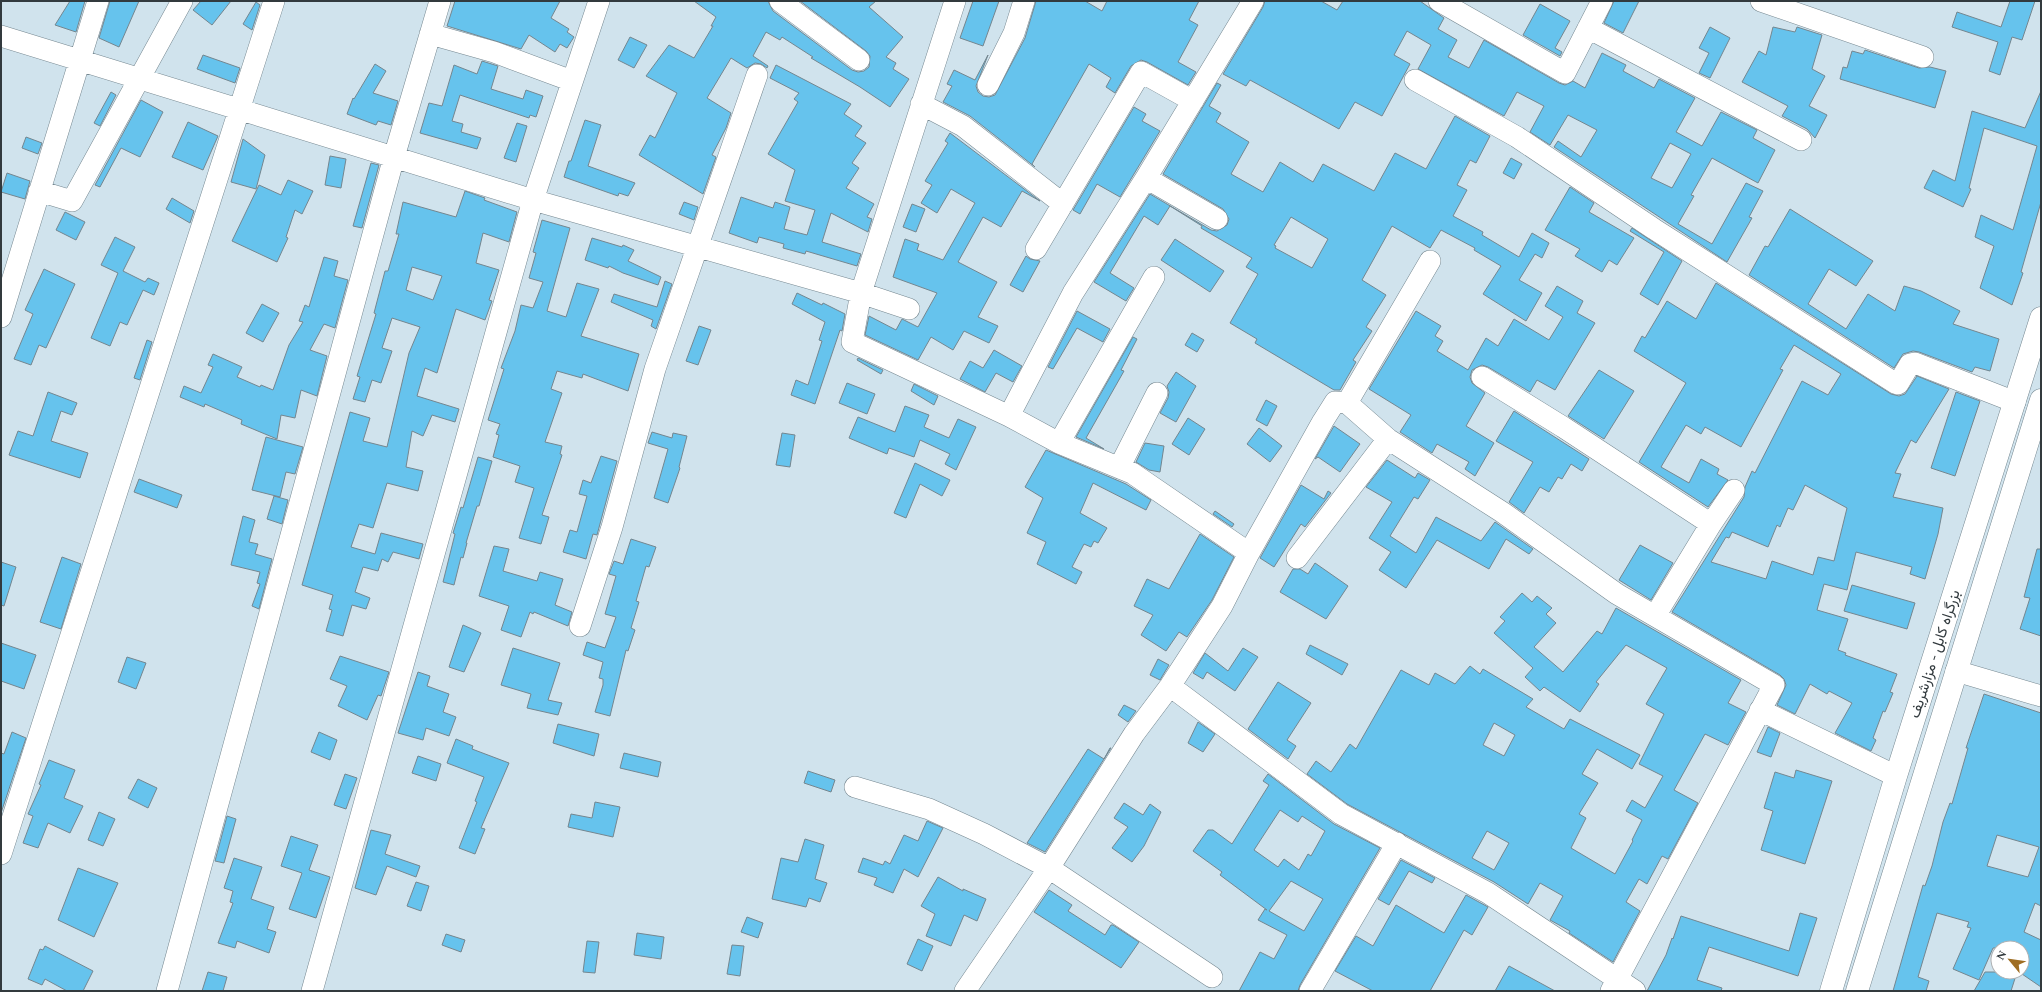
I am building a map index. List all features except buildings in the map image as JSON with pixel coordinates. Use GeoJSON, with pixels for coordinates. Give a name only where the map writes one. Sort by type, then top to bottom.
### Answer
{"type":"FeatureCollection","features":[{"type":"Feature","properties":{"kind":"highway","name":"بزرگراه کابل - مزارشریف"},"geometry":{"type":"LineString","coordinates":[[1831,991],[1896,776],[2041,318]]}},
{"type":"Feature","properties":{"kind":"highway","name":"بزرگراه کابل - مزارشریف"},"geometry":{"type":"LineString","coordinates":[[1857,991],[2041,400]]}},
{"type":"Feature","properties":{"kind":"street"},"geometry":{"type":"LineString","coordinates":[[1,317],[98,1]]}},
{"type":"Feature","properties":{"kind":"street"},"geometry":{"type":"LineString","coordinates":[[39,191],[72,201],[138,78],[182,1]]}},
{"type":"Feature","properties":{"kind":"street"},"geometry":{"type":"LineString","coordinates":[[1,854],[274,1]]}},
{"type":"Feature","properties":{"kind":"street"},"geometry":{"type":"LineString","coordinates":[[167,991],[394,157],[440,1]]}},
{"type":"Feature","properties":{"kind":"street"},"geometry":{"type":"LineString","coordinates":[[312,991],[533,200],[599,1]]}},
{"type":"Feature","properties":{"kind":"street"},"geometry":{"type":"LineString","coordinates":[[780,1],[859,60]]}},
{"type":"Feature","properties":{"kind":"street"},"geometry":{"type":"LineString","coordinates":[[955,1],[861,293],[852,342],[1009,416],[1059,443],[1132,473],[1249,553]]}},
{"type":"Feature","properties":{"kind":"street"},"geometry":{"type":"LineString","coordinates":[[988,85],[1014,33],[1024,1]]}},
{"type":"Feature","properties":{"kind":"street"},"geometry":{"type":"LineString","coordinates":[[1009,416],[1073,293],[1146,178],[1253,1]]}},
{"type":"Feature","properties":{"kind":"street"},"geometry":{"type":"LineString","coordinates":[[1440,1],[1565,72],[1602,1]]}},
{"type":"Feature","properties":{"kind":"street"},"geometry":{"type":"LineString","coordinates":[[1762,1],[1923,57]]}},
{"type":"Feature","properties":{"kind":"street"},"geometry":{"type":"LineString","coordinates":[[1588,28],[1801,140]]}},
{"type":"Feature","properties":{"kind":"street"},"geometry":{"type":"LineString","coordinates":[[430,34],[494,52],[572,81]]}},
{"type":"Feature","properties":{"kind":"street"},"geometry":{"type":"LineString","coordinates":[[1,36],[533,200],[861,293],[909,309]]}},
{"type":"Feature","properties":{"kind":"street"},"geometry":{"type":"LineString","coordinates":[[1036,249],[1141,72],[1193,101]]}},
{"type":"Feature","properties":{"kind":"street"},"geometry":{"type":"LineString","coordinates":[[580,626],[612,527],[655,369],[757,75]]}},
{"type":"Feature","properties":{"kind":"street"},"geometry":{"type":"LineString","coordinates":[[1415,80],[1517,137],[1654,229],[1895,383],[1898,384],[1912,362],[2015,402]]}},
{"type":"Feature","properties":{"kind":"street"},"geometry":{"type":"LineString","coordinates":[[921,104],[964,126],[1063,204]]}},
{"type":"Feature","properties":{"kind":"street"},"geometry":{"type":"LineString","coordinates":[[1146,178],[1217,219]]}},
{"type":"Feature","properties":{"kind":"street"},"geometry":{"type":"LineString","coordinates":[[1347,403],[1430,261]]}},
{"type":"Feature","properties":{"kind":"street"},"geometry":{"type":"LineString","coordinates":[[1059,443],[1154,277]]}},
{"type":"Feature","properties":{"kind":"street"},"geometry":{"type":"LineString","coordinates":[[1482,377],[1563,427],[1711,524]]}},
{"type":"Feature","properties":{"kind":"street"},"geometry":{"type":"LineString","coordinates":[[1119,468],[1157,393]]}},
{"type":"Feature","properties":{"kind":"street"},"geometry":{"type":"LineString","coordinates":[[965,991],[1049,868],[1134,734],[1170,686],[1222,606],[1249,553],[1335,402],[1347,403],[1388,439],[1502,512],[1617,594],[1774,685],[1760,710],[1622,988],[1488,893],[1341,814],[1170,686]]}},
{"type":"Feature","properties":{"kind":"street"},"geometry":{"type":"LineString","coordinates":[[1297,558],[1388,439]]}},
{"type":"Feature","properties":{"kind":"street"},"geometry":{"type":"LineString","coordinates":[[1656,616],[1711,524],[1734,490]]}},
{"type":"Feature","properties":{"kind":"street"},"geometry":{"type":"LineString","coordinates":[[1956,671],[2041,696]]}},
{"type":"Feature","properties":{"kind":"street"},"geometry":{"type":"LineString","coordinates":[[1760,710],[1896,776]]}},
{"type":"Feature","properties":{"kind":"street"},"geometry":{"type":"LineString","coordinates":[[855,787],[929,809],[984,834],[1049,868],[1212,977]]}},
{"type":"Feature","properties":{"kind":"street"},"geometry":{"type":"LineString","coordinates":[[1310,991],[1397,844]]}}]}
